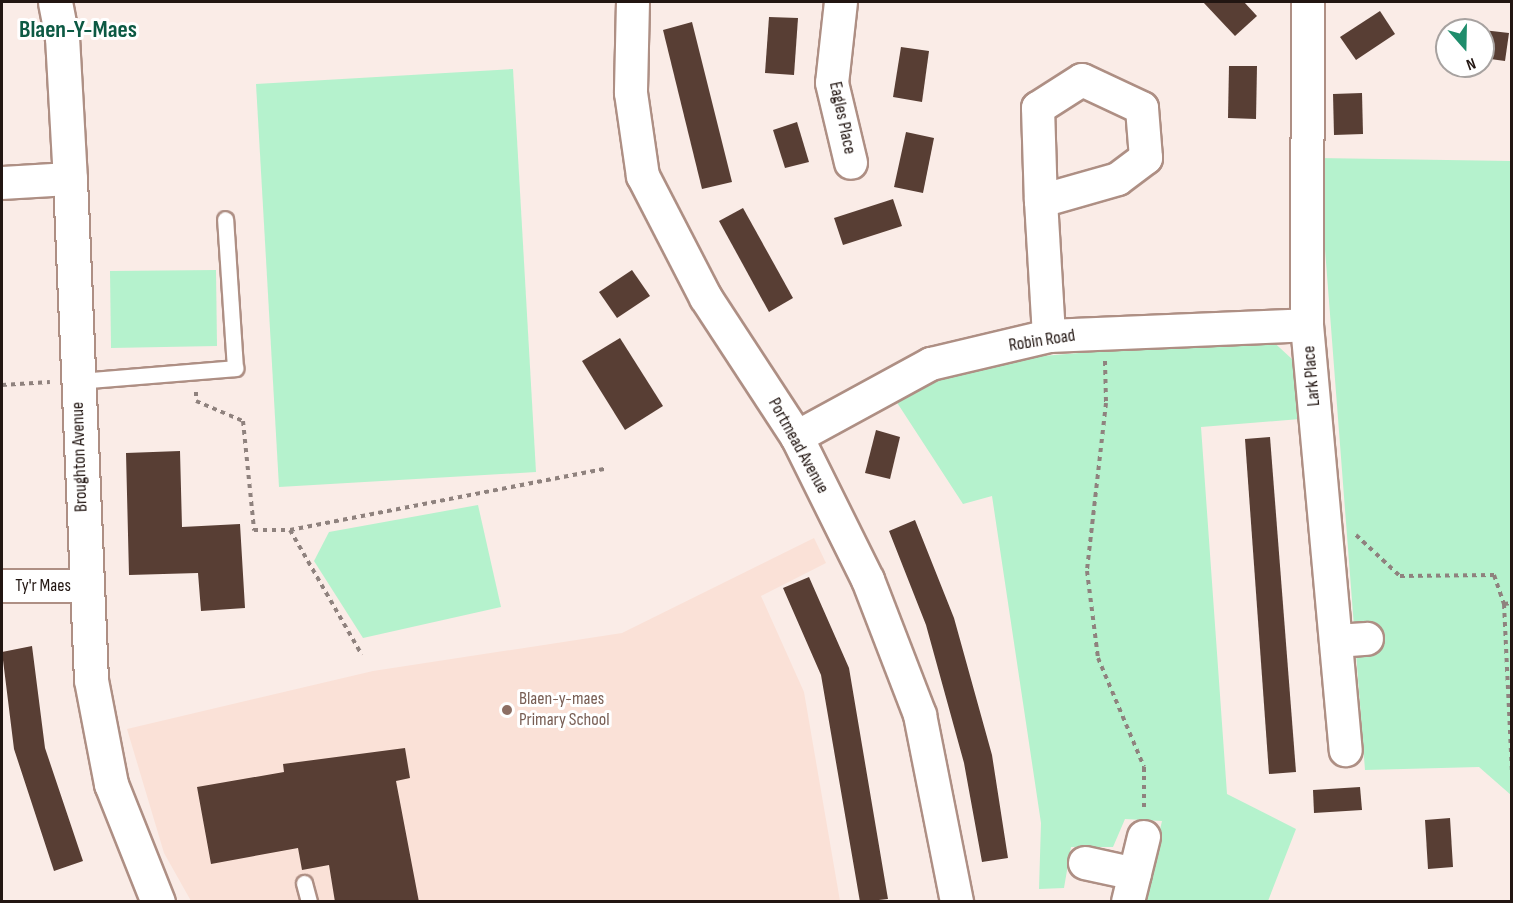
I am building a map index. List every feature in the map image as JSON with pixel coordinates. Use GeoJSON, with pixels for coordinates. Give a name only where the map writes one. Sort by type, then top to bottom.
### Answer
{"type":"FeatureCollection","features":[{"type":"Feature","properties":{"kind":"street","name":"Broughton Avenue"},"geometry":{"type":"LineString","coordinates":[[55,2],[62,37],[70,178],[85,586],[91,680],[111,784],[158,902]]}},
{"type":"Feature","properties":{"kind":"street","name":"Portmead Avenue"},"geometry":{"type":"LineString","coordinates":[[633,2],[631,93],[643,176],[706,298],[797,437],[868,580],[920,715],[957,902]]}},
{"type":"Feature","properties":{"kind":"street","name":"Eagles Place"},"geometry":{"type":"LineString","coordinates":[[841,2],[832,83],[851,164]]}},
{"type":"Feature","properties":{"kind":"street","name":"Lark Place"},"geometry":{"type":"LineString","coordinates":[[1308,2],[1308,325],[1346,750]]}},
{"type":"Feature","properties":{"kind":"street"},"geometry":{"type":"LineString","coordinates":[[2,183],[70,178]]}},
{"type":"Feature","properties":{"kind":"street"},"geometry":{"type":"LineString","coordinates":[[1041,201],[1049,336]]}},
{"type":"Feature","properties":{"kind":"street","name":"Robin Road"},"geometry":{"type":"LineString","coordinates":[[797,437],[931,363],[1049,336],[1308,325]]}},
{"type":"Feature","properties":{"kind":"street","name":"Ty'r Maes"},"geometry":{"type":"LineString","coordinates":[[2,585],[85,586]]}},
{"type":"Feature","properties":{"kind":"street"},"geometry":{"type":"LineString","coordinates":[[1336,641],[1367,639]]}},
{"type":"Feature","properties":{"kind":"street"},"geometry":{"type":"LineString","coordinates":[[1085,863],[1131,888],[1144,837]]}},
{"type":"Feature","properties":{"kind":"lane"},"geometry":{"type":"LineString","coordinates":[[78,381],[196,374],[235,368],[225,219]]}},
{"type":"Feature","properties":{"kind":"lane"},"geometry":{"type":"LineString","coordinates":[[304,883],[309,902]]}},
{"type":"Feature","properties":{"kind":"path"},"geometry":{"type":"LineString","coordinates":[[1105,333],[1106,403],[1087,571],[1098,658],[1144,767],[1144,837]]}},
{"type":"Feature","properties":{"kind":"path"},"geometry":{"type":"LineString","coordinates":[[196,374],[196,401],[243,421],[254,530],[290,530],[604,469]]}},
{"type":"Feature","properties":{"kind":"path"},"geometry":{"type":"LineString","coordinates":[[2,385],[78,381]]}},
{"type":"Feature","properties":{"kind":"path"},"geometry":{"type":"LineString","coordinates":[[1324,507],[1400,576],[1494,575],[1504,604],[1512,776]]}},
{"type":"Feature","properties":{"kind":"path"},"geometry":{"type":"LineString","coordinates":[[290,530],[362,655]]}},
{"type":"Feature","properties":{"kind":"path"},"geometry":{"type":"LineString","coordinates":[[1504,604],[1512,603]]}},
{"type":"Feature","properties":{"kind":"shaded area","name":"Blaen-y-maes Primary School"},"geometry":{"type":"Polygon","coordinates":[[[814,538],[826,563],[761,596],[804,692],[840,901],[191,901],[164,853],[127,729],[373,671],[622,633],[814,538]]]}},
{"type":"Feature","properties":{"kind":"green space"},"geometry":{"type":"Polygon","coordinates":[[[513,69],[536,472],[279,487],[256,84],[513,69]]]}},
{"type":"Feature","properties":{"kind":"green space"},"geometry":{"type":"Polygon","coordinates":[[[1318,158],[1511,161],[1511,795],[1479,767],[1365,770],[1318,158]]]}},
{"type":"Feature","properties":{"kind":"green space"},"geometry":{"type":"Polygon","coordinates":[[[216,270],[217,346],[111,348],[110,271],[216,270]]]}},
{"type":"Feature","properties":{"kind":"green space"},"geometry":{"type":"Polygon","coordinates":[[[1268,337],[1293,360],[1300,419],[1201,427],[1227,794],[1296,829],[1268,901],[1143,901],[1162,821],[1125,819],[1113,847],[1071,847],[1064,888],[1039,889],[1041,823],[992,496],[963,504],[894,398],[961,369],[1043,356],[1268,337]]]}},
{"type":"Feature","properties":{"kind":"green space"},"geometry":{"type":"Polygon","coordinates":[[[478,505],[501,607],[363,638],[314,561],[329,532],[478,505]]]}},
{"type":"Feature","properties":{"kind":"building"},"geometry":{"type":"Polygon","coordinates":[[[1203,2],[1244,2],[1257,16],[1235,36],[1203,2]]]}},
{"type":"Feature","properties":{"kind":"building"},"geometry":{"type":"Polygon","coordinates":[[[1380,11],[1395,34],[1356,60],[1340,37],[1380,11]]]}},
{"type":"Feature","properties":{"kind":"building"},"geometry":{"type":"Polygon","coordinates":[[[769,17],[798,18],[794,75],[765,73],[769,17]]]}},
{"type":"Feature","properties":{"kind":"building"},"geometry":{"type":"Polygon","coordinates":[[[692,22],[732,182],[702,189],[663,30],[692,22]]]}},
{"type":"Feature","properties":{"kind":"building"},"geometry":{"type":"Polygon","coordinates":[[[1495,31],[1509,33],[1505,61],[1495,60],[1495,31]]]}},
{"type":"Feature","properties":{"kind":"building"},"geometry":{"type":"Polygon","coordinates":[[[901,47],[929,51],[922,102],[893,97],[901,47]]]}},
{"type":"Feature","properties":{"kind":"building"},"geometry":{"type":"Polygon","coordinates":[[[1229,66],[1257,66],[1256,119],[1228,118],[1229,66]]]}},
{"type":"Feature","properties":{"kind":"building"},"geometry":{"type":"Polygon","coordinates":[[[1362,93],[1363,134],[1334,135],[1333,94],[1362,93]]]}},
{"type":"Feature","properties":{"kind":"building"},"geometry":{"type":"Polygon","coordinates":[[[797,122],[809,162],[785,168],[773,130],[797,122]]]}},
{"type":"Feature","properties":{"kind":"building"},"geometry":{"type":"Polygon","coordinates":[[[906,132],[934,138],[923,193],[894,187],[906,132]]]}},
{"type":"Feature","properties":{"kind":"building"},"geometry":{"type":"Polygon","coordinates":[[[893,199],[902,226],[843,245],[834,218],[893,199]]]}},
{"type":"Feature","properties":{"kind":"building"},"geometry":{"type":"Polygon","coordinates":[[[743,208],[793,298],[769,312],[719,221],[743,208]]]}},
{"type":"Feature","properties":{"kind":"building"},"geometry":{"type":"Polygon","coordinates":[[[632,270],[650,296],[617,318],[599,292],[632,270]]]}},
{"type":"Feature","properties":{"kind":"building"},"geometry":{"type":"Polygon","coordinates":[[[620,338],[663,406],[625,430],[582,361],[620,338]]]}},
{"type":"Feature","properties":{"kind":"building"},"geometry":{"type":"Polygon","coordinates":[[[876,430],[900,437],[890,479],[865,473],[876,430]]]}},
{"type":"Feature","properties":{"kind":"building"},"geometry":{"type":"Polygon","coordinates":[[[1270,437],[1296,772],[1269,774],[1245,439],[1270,437]]]}},
{"type":"Feature","properties":{"kind":"building"},"geometry":{"type":"Polygon","coordinates":[[[180,451],[182,527],[240,524],[245,608],[201,611],[198,573],[129,575],[126,453],[180,451]]]}},
{"type":"Feature","properties":{"kind":"building"},"geometry":{"type":"Polygon","coordinates":[[[915,520],[954,618],[992,755],[1008,858],[982,862],[964,763],[926,625],[889,531],[915,520]]]}},
{"type":"Feature","properties":{"kind":"building"},"geometry":{"type":"Polygon","coordinates":[[[809,577],[849,668],[888,899],[860,902],[821,675],[783,588],[809,577]]]}},
{"type":"Feature","properties":{"kind":"building"},"geometry":{"type":"Polygon","coordinates":[[[32,646],[45,748],[83,861],[54,871],[14,749],[2,652],[32,646]]]}},
{"type":"Feature","properties":{"kind":"building"},"geometry":{"type":"Polygon","coordinates":[[[405,748],[410,778],[396,781],[419,902],[335,902],[329,865],[302,870],[298,848],[211,864],[197,787],[284,772],[283,764],[405,748]]]}},
{"type":"Feature","properties":{"kind":"building"},"geometry":{"type":"Polygon","coordinates":[[[1360,787],[1362,810],[1314,813],[1313,790],[1360,787]]]}},
{"type":"Feature","properties":{"kind":"building"},"geometry":{"type":"Polygon","coordinates":[[[1450,818],[1453,867],[1428,869],[1425,820],[1450,818]]]}},
{"type":"Feature","properties":{"kind":"place","name":"Blaen-y-maes Primary School"},"geometry":{"type":"Point","coordinates":[507,710]}},
{"type":"Feature","properties":{"kind":"district","name":"Blaen-Y-Maes"},"geometry":{"type":"Point","coordinates":[78,30]}}]}
